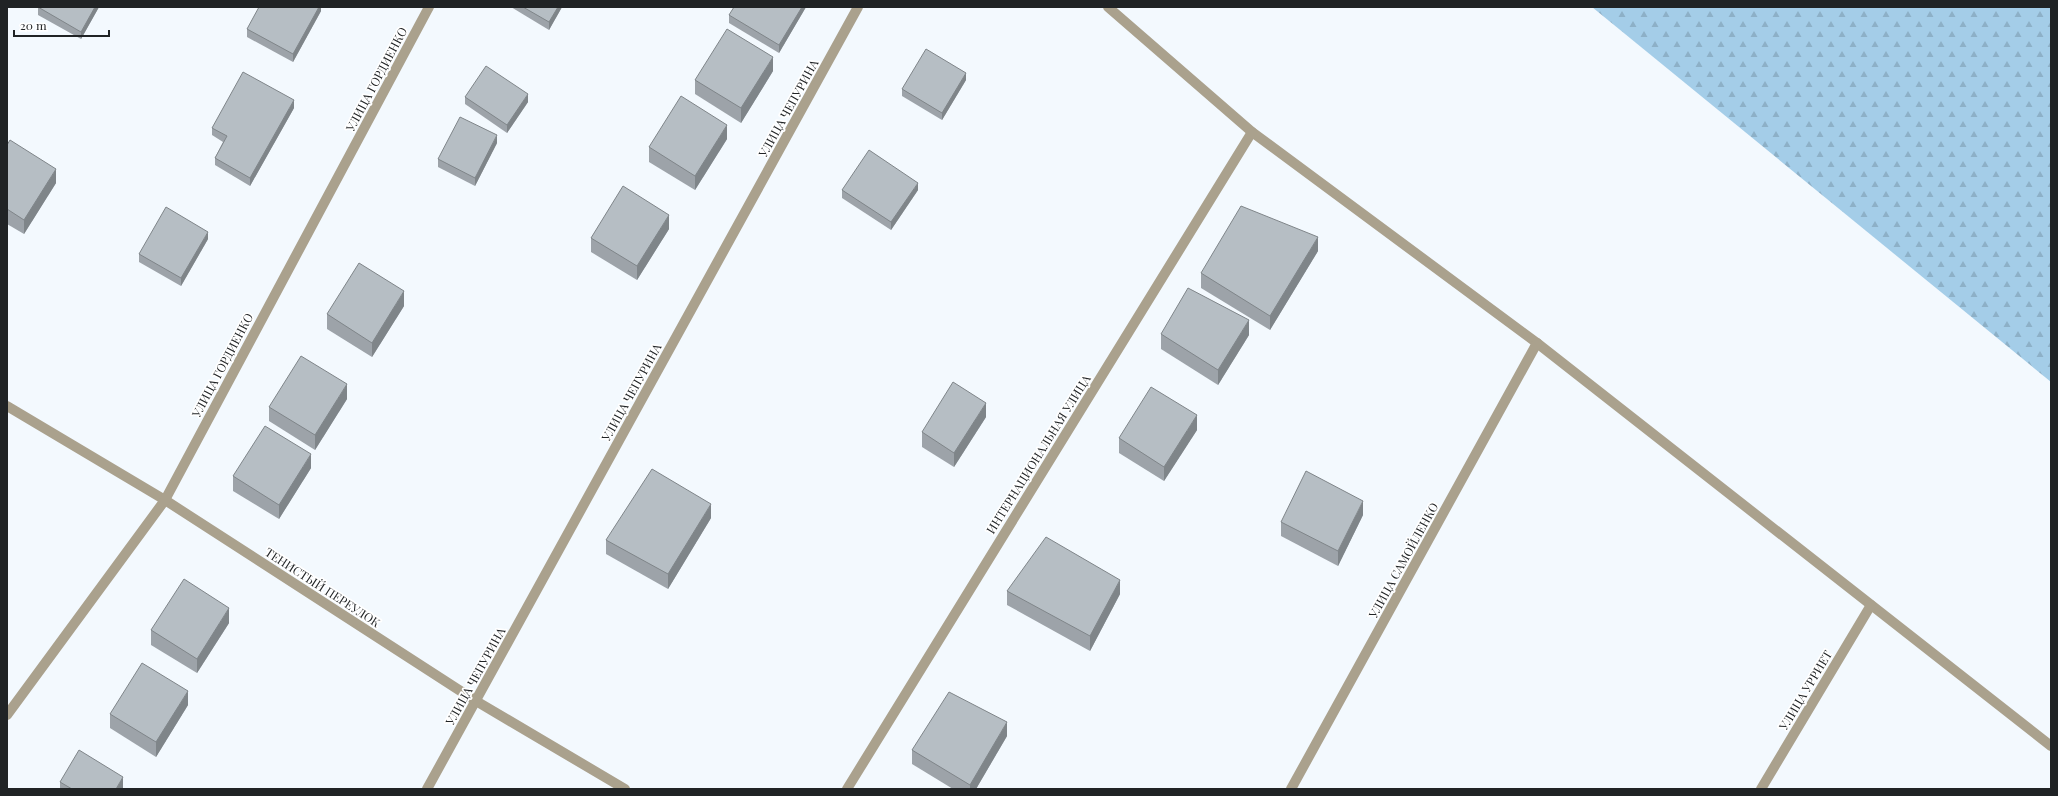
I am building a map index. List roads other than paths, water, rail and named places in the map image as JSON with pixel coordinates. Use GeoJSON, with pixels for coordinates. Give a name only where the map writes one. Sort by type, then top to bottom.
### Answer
{"type":"FeatureCollection","features":[{"type":"Feature","properties":{"kind":"street","name":"УЛИЦА ГОРДИЕНКО"},"geometry":{"type":"LineString","coordinates":[[7,715],[165,500],[429,7]]}},
{"type":"Feature","properties":{"kind":"street","name":"УЛИЦА ЧЕПУРИНА"},"geometry":{"type":"LineString","coordinates":[[426,789],[476,701],[858,7]]}},
{"type":"Feature","properties":{"kind":"street"},"geometry":{"type":"LineString","coordinates":[[1108,7],[1252,132],[1537,343],[2051,746]]}},
{"type":"Feature","properties":{"kind":"street","name":"ИНТЕРНАЦИОНАЛЬНАЯ УЛИЦА"},"geometry":{"type":"LineString","coordinates":[[847,789],[1252,132]]}},
{"type":"Feature","properties":{"kind":"street","name":"УЛИЦА САМОЙЛЕНКО"},"geometry":{"type":"LineString","coordinates":[[1291,789],[1537,343]]}},
{"type":"Feature","properties":{"kind":"street","name":"ТЕНИСТЫЙ ПЕРЕУЛОК"},"geometry":{"type":"LineString","coordinates":[[7,406],[165,500],[476,701],[625,789]]}},
{"type":"Feature","properties":{"kind":"street","name":"УЛИЦА УРРИЕТ"},"geometry":{"type":"LineString","coordinates":[[1762,789],[1871,605]]}}]}
